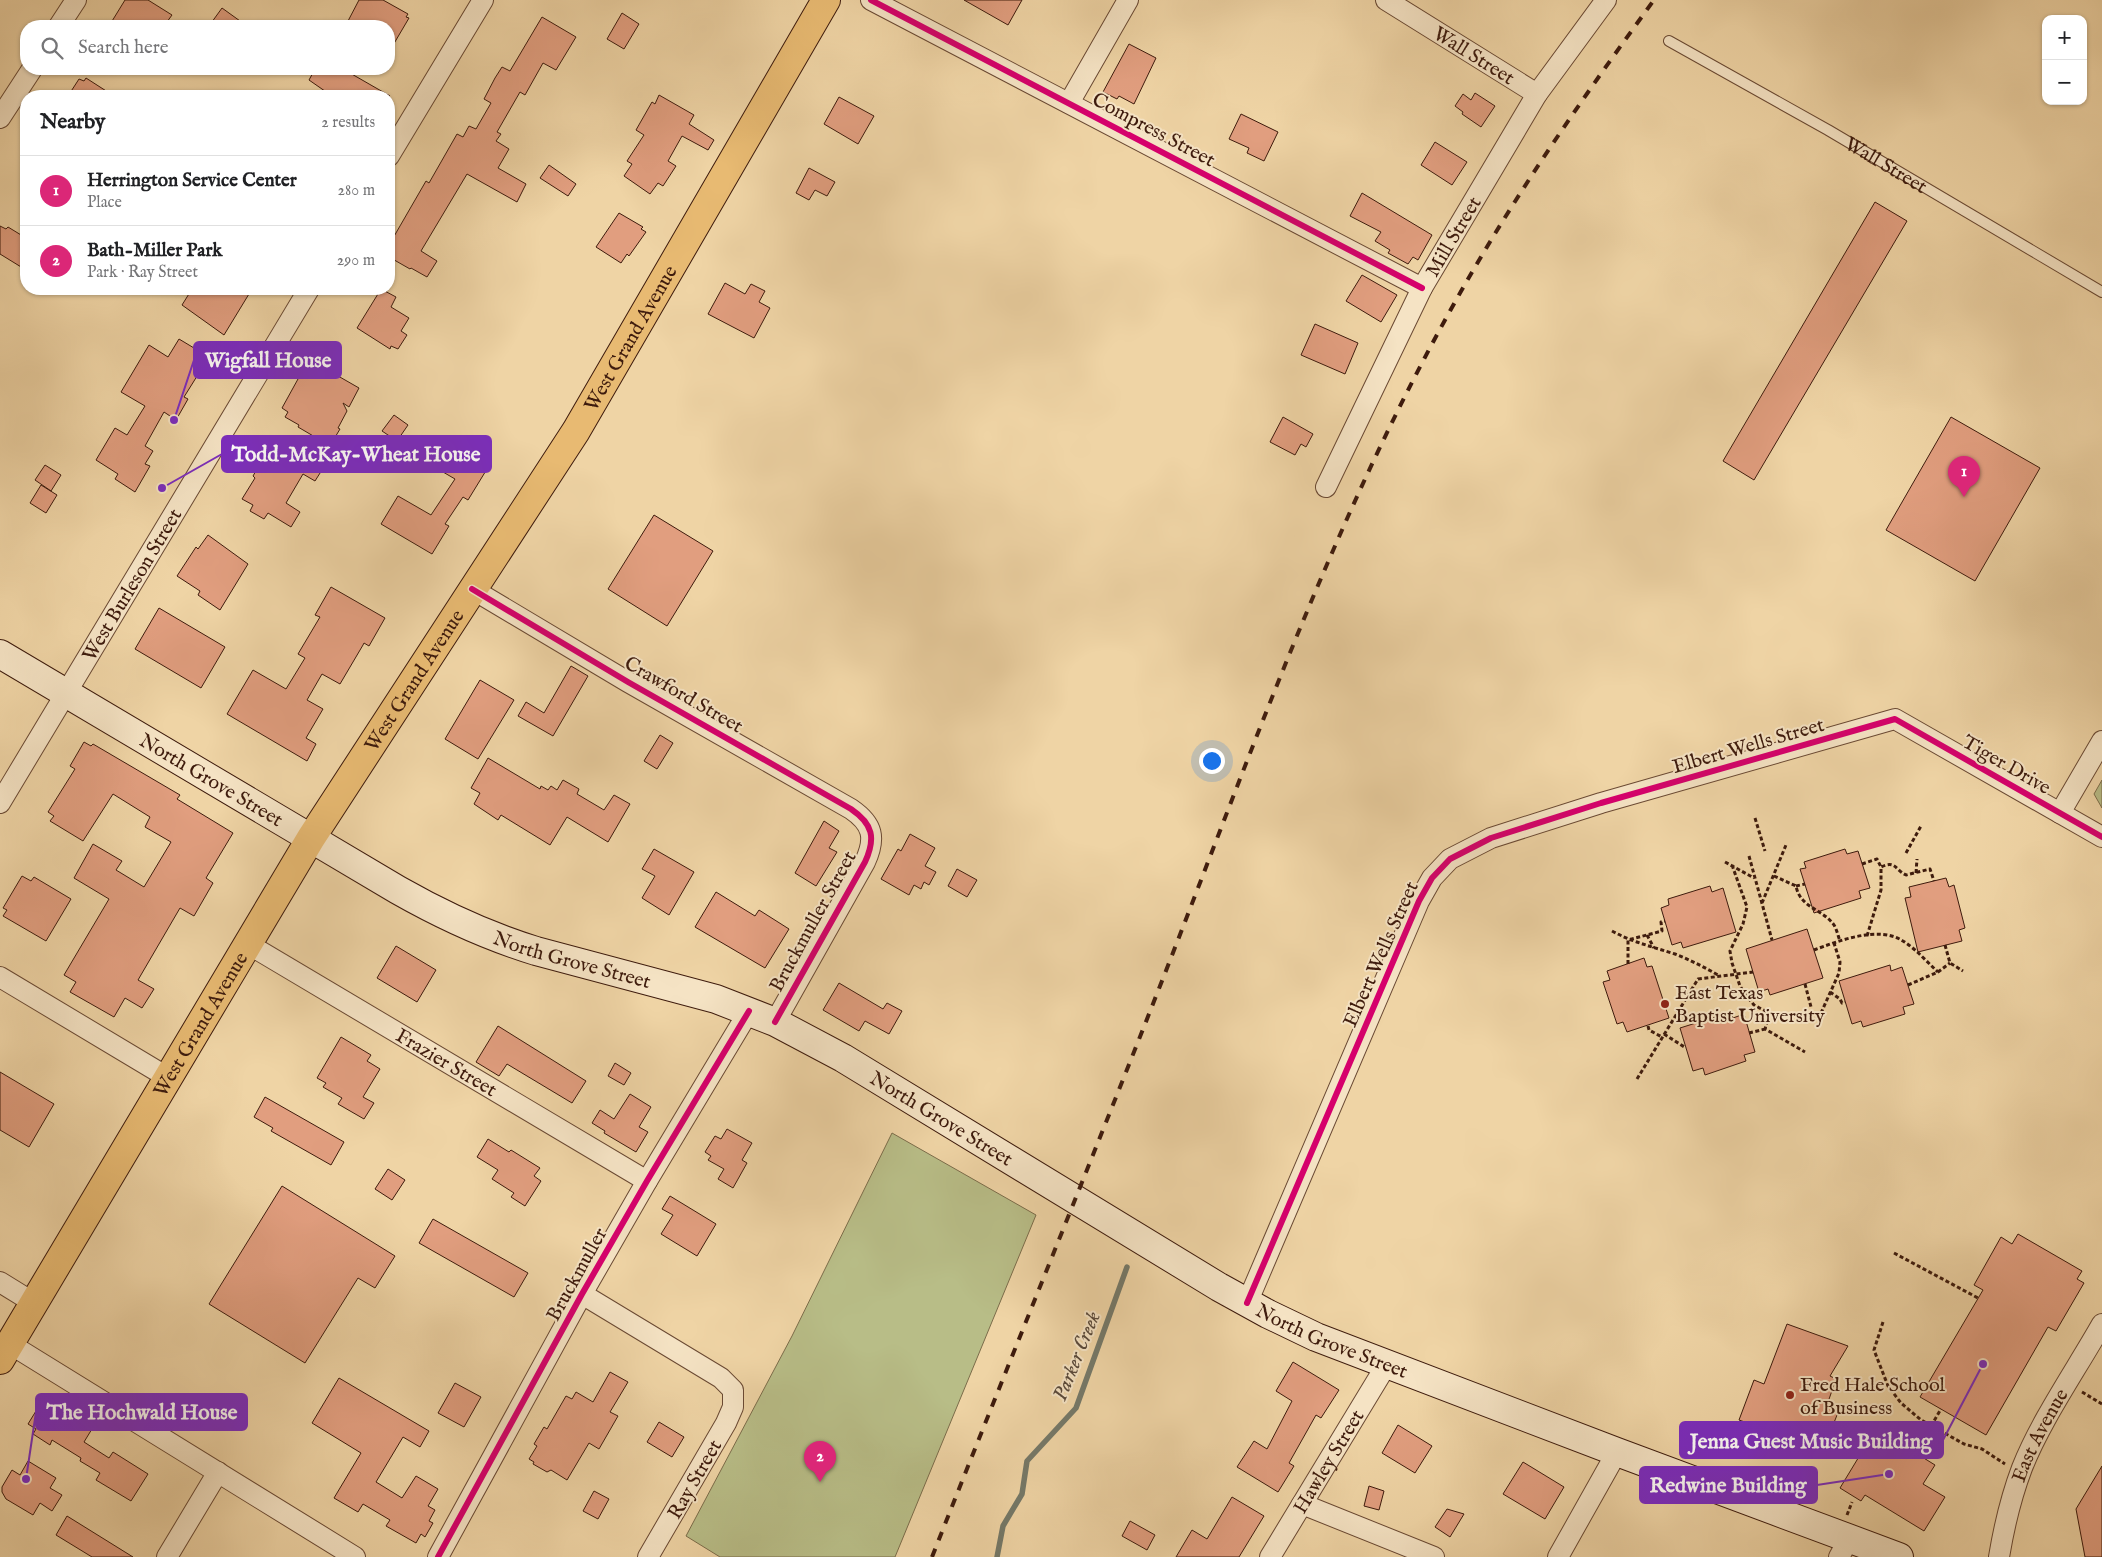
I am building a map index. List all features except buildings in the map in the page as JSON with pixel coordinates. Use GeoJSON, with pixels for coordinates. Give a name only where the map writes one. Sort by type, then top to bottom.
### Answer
{"type":"FeatureCollection","features":[{"type":"Feature","properties":{"kind":"highway","name":"West Grand Avenue"},"geometry":{"type":"LineString","coordinates":[[5,1352],[311,838],[585,416],[826,0]]}},
{"type":"Feature","properties":{"kind":"main road","name":"North Grove Street"},"geometry":{"type":"LineString","coordinates":[[0,654],[427,907],[495,938],[559,958],[688,990],[775,1022],[843,1058],[1247,1303],[1316,1337],[1899,1557]]}},
{"type":"Feature","properties":{"kind":"street"},"geometry":{"type":"LineString","coordinates":[[63,20],[76,0]]}},
{"type":"Feature","properties":{"kind":"street","name":"Compress Street"},"geometry":{"type":"LineString","coordinates":[[871,0],[1422,288]]}},
{"type":"Feature","properties":{"kind":"street"},"geometry":{"type":"LineString","coordinates":[[1069,102],[1128,0]]}},
{"type":"Feature","properties":{"kind":"street","name":"Wall Street"},"geometry":{"type":"LineString","coordinates":[[1386,0],[1537,94]]}},
{"type":"Feature","properties":{"kind":"street","name":"Mill Street"},"geometry":{"type":"LineString","coordinates":[[1326,487],[1422,288],[1537,94],[1606,0]]}},
{"type":"Feature","properties":{"kind":"street"},"geometry":{"type":"LineString","coordinates":[[395,146],[479,1]]}},
{"type":"Feature","properties":{"kind":"street"},"geometry":{"type":"LineString","coordinates":[[0,117],[28,75]]}},
{"type":"Feature","properties":{"kind":"street","name":"West Burleson Street"},"geometry":{"type":"LineString","coordinates":[[0,804],[305,295]]}},
{"type":"Feature","properties":{"kind":"street","name":"Crawford Street"},"geometry":{"type":"LineString","coordinates":[[472,589],[628,682],[851,809],[862,817],[872,835]]}},
{"type":"Feature","properties":{"kind":"street","name":"Tiger Drive"},"geometry":{"type":"LineString","coordinates":[[1895,719],[2102,837]]}},
{"type":"Feature","properties":{"kind":"street","name":"Elbert Wells Street"},"geometry":{"type":"LineString","coordinates":[[1247,1303],[1419,901],[1432,878],[1446,863],[1474,846],[1522,827],[1895,719]]}},
{"type":"Feature","properties":{"kind":"street"},"geometry":{"type":"LineString","coordinates":[[2060,813],[2102,741]]}},
{"type":"Feature","properties":{"kind":"street","name":"Bruckmuller Street"},"geometry":{"type":"LineString","coordinates":[[775,1022],[865,862],[871,850],[872,835]]}},
{"type":"Feature","properties":{"kind":"street","name":"Frazier Street"},"geometry":{"type":"LineString","coordinates":[[248,944],[647,1181]]}},
{"type":"Feature","properties":{"kind":"street"},"geometry":{"type":"LineString","coordinates":[[0,977],[167,1078]]}},
{"type":"Feature","properties":{"kind":"street","name":"Bruckmuller"},"geometry":{"type":"LineString","coordinates":[[438,1557],[582,1294],[749,1011]]}},
{"type":"Feature","properties":{"kind":"street"},"geometry":{"type":"LineString","coordinates":[[0,1282],[34,1303]]}},
{"type":"Feature","properties":{"kind":"street","name":"Ray Street"},"geometry":{"type":"LineString","coordinates":[[582,1294],[721,1378],[734,1390],[734,1408],[648,1557]]}},
{"type":"Feature","properties":{"kind":"street","name":"East Avenue"},"geometry":{"type":"LineString","coordinates":[[1999,1557],[2005,1522],[2020,1474],[2040,1432],[2102,1324]]}},
{"type":"Feature","properties":{"kind":"street"},"geometry":{"type":"LineString","coordinates":[[5,1352],[218,1472],[355,1557]]}},
{"type":"Feature","properties":{"kind":"street","name":"Hawley Street"},"geometry":{"type":"LineString","coordinates":[[1270,1557],[1386,1364]]}},
{"type":"Feature","properties":{"kind":"street"},"geometry":{"type":"LineString","coordinates":[[1558,1557],[1617,1452]]}},
{"type":"Feature","properties":{"kind":"street"},"geometry":{"type":"LineString","coordinates":[[167,1557],[218,1472]]}},
{"type":"Feature","properties":{"kind":"street"},"geometry":{"type":"LineString","coordinates":[[1302,1504],[1434,1557]]}},
{"type":"Feature","properties":{"kind":"lane","name":"Wall Street"},"geometry":{"type":"LineString","coordinates":[[1669,41],[1828,130],[2102,292]]}},
{"type":"Feature","properties":{"kind":"path"},"geometry":{"type":"LineString","coordinates":[[1756,818],[1765,851]]}},
{"type":"Feature","properties":{"kind":"path"},"geometry":{"type":"LineString","coordinates":[[1906,853],[1921,826]]}},
{"type":"Feature","properties":{"kind":"path"},"geometry":{"type":"LineString","coordinates":[[1762,903],[1786,845]]}},
{"type":"Feature","properties":{"kind":"path"},"geometry":{"type":"LineString","coordinates":[[1749,856],[1772,940]]}},
{"type":"Feature","properties":{"kind":"path"},"geometry":{"type":"LineString","coordinates":[[1862,864],[1878,859],[1881,867],[1881,890],[1867,936]]}},
{"type":"Feature","properties":{"kind":"path"},"geometry":{"type":"LineString","coordinates":[[1916,873],[1917,859]]}},
{"type":"Feature","properties":{"kind":"path"},"geometry":{"type":"LineString","coordinates":[[1725,862],[1755,878]]}},
{"type":"Feature","properties":{"kind":"path"},"geometry":{"type":"LineString","coordinates":[[1881,867],[1888,864],[1893,865],[1906,875],[1930,869],[1934,881]]}},
{"type":"Feature","properties":{"kind":"path"},"geometry":{"type":"LineString","coordinates":[[1732,865],[1747,907],[1743,924],[1730,951],[1740,986],[1754,1005],[1767,1012],[1768,1018],[1764,1028]]}},
{"type":"Feature","properties":{"kind":"path"},"geometry":{"type":"LineString","coordinates":[[1774,876],[1796,886],[1805,884]]}},
{"type":"Feature","properties":{"kind":"path"},"geometry":{"type":"LineString","coordinates":[[1796,886],[1801,899],[1835,926],[1840,940]]}},
{"type":"Feature","properties":{"kind":"path"},"geometry":{"type":"LineString","coordinates":[[1628,940],[1662,931],[1661,922],[1665,921]]}},
{"type":"Feature","properties":{"kind":"path"},"geometry":{"type":"LineString","coordinates":[[1612,931],[1628,940],[1692,961],[1719,976]]}},
{"type":"Feature","properties":{"kind":"path"},"geometry":{"type":"LineString","coordinates":[[1814,950],[1851,937],[1886,934],[1904,941],[1938,972]]}},
{"type":"Feature","properties":{"kind":"path"},"geometry":{"type":"LineString","coordinates":[[1648,935],[1654,949]]}},
{"type":"Feature","properties":{"kind":"path"},"geometry":{"type":"LineString","coordinates":[[1628,940],[1628,964]]}},
{"type":"Feature","properties":{"kind":"path"},"geometry":{"type":"LineString","coordinates":[[1821,1013],[1839,972],[1840,962],[1834,942]]}},
{"type":"Feature","properties":{"kind":"path"},"geometry":{"type":"LineString","coordinates":[[1945,946],[1950,964],[1963,971]]}},
{"type":"Feature","properties":{"kind":"path"},"geometry":{"type":"LineString","coordinates":[[1908,985],[1938,972],[1950,964]]}},
{"type":"Feature","properties":{"kind":"path"},"geometry":{"type":"LineString","coordinates":[[1637,1079],[1698,979],[1753,972]]}},
{"type":"Feature","properties":{"kind":"path"},"geometry":{"type":"LineString","coordinates":[[1805,984],[1812,1007]]}},
{"type":"Feature","properties":{"kind":"path"},"geometry":{"type":"LineString","coordinates":[[1830,992],[1840,999],[1842,1003],[1845,1002]]}},
{"type":"Feature","properties":{"kind":"path"},"geometry":{"type":"LineString","coordinates":[[1648,1026],[1649,1030],[1686,1048]]}},
{"type":"Feature","properties":{"kind":"path"},"geometry":{"type":"LineString","coordinates":[[1749,1033],[1764,1028],[1806,1052]]}},
{"type":"Feature","properties":{"kind":"path"},"geometry":{"type":"LineString","coordinates":[[1894,1253],[1978,1298]]}},
{"type":"Feature","properties":{"kind":"path"},"geometry":{"type":"LineString","coordinates":[[1884,1322],[1874,1350],[1888,1386],[1901,1403],[1931,1426],[1964,1444],[1982,1449],[2020,1474]]}},
{"type":"Feature","properties":{"kind":"path"},"geometry":{"type":"LineString","coordinates":[[1931,1426],[1941,1409]]}},
{"type":"Feature","properties":{"kind":"path"},"geometry":{"type":"LineString","coordinates":[[1845,1537],[1852,1502]]}},
{"type":"Feature","properties":{"kind":"green space"},"geometry":{"type":"Polygon","coordinates":[[[2102,780],[2102,808],[2094,794],[2102,780]]]}},
{"type":"Feature","properties":{"kind":"green space"},"geometry":{"type":"Polygon","coordinates":[[[892,1133],[1036,1215],[895,1557],[720,1557],[686,1536],[792,1336],[892,1133]]]}},
{"type":"Feature","properties":{"kind":"waterway","name":"Parker Creek"},"geometry":{"type":"LineString","coordinates":[[997,1557],[1003,1526],[1022,1494],[1027,1461],[1076,1408],[1127,1267]]}},
{"type":"Feature","properties":{"kind":"railway"},"geometry":{"type":"LineString","coordinates":[[932,1557],[1132,1058],[1259,729],[1329,559],[1367,475],[1407,392],[1450,311],[1497,230],[1573,114],[1654,0]]}},
{"type":"Feature","properties":{"kind":"cycle path"},"geometry":{"type":"LineString","coordinates":[[871,0],[1422,288]]}},
{"type":"Feature","properties":{"kind":"cycle path"},"geometry":{"type":"LineString","coordinates":[[472,589],[628,682],[851,809],[864,820],[868,826],[871,839],[871,846],[865,862],[775,1022]]}},
{"type":"Feature","properties":{"kind":"cycle path"},"geometry":{"type":"LineString","coordinates":[[1247,1303],[1419,901],[1432,878],[1450,859],[1491,838],[1601,803],[1895,719],[2102,837]]}},
{"type":"Feature","properties":{"kind":"cycle path"},"geometry":{"type":"LineString","coordinates":[[438,1557],[582,1294],[749,1011]]}},
{"type":"Feature","properties":{"kind":"place","name":"Wigfall House"},"geometry":{"type":"Point","coordinates":[174,420]}},
{"type":"Feature","properties":{"kind":"place","name":"Todd-McKay-Wheat House"},"geometry":{"type":"Point","coordinates":[162,488]}},
{"type":"Feature","properties":{"kind":"place","name":"Herrington Service Center"},"geometry":{"type":"Point","coordinates":[1964,497]}},
{"type":"Feature","properties":{"kind":"place","name":"East Texas Baptist University"},"geometry":{"type":"Point","coordinates":[1665,1004]}},
{"type":"Feature","properties":{"kind":"place","name":"Jenna Guest Music Building"},"geometry":{"type":"Point","coordinates":[1983,1364]}},
{"type":"Feature","properties":{"kind":"place","name":"Fred Hale School of Business"},"geometry":{"type":"Point","coordinates":[1790,1395]}},
{"type":"Feature","properties":{"kind":"place","name":"Redwine Building"},"geometry":{"type":"Point","coordinates":[1889,1474]}},
{"type":"Feature","properties":{"kind":"place","name":"The Hochwald House"},"geometry":{"type":"Point","coordinates":[26,1479]}},
{"type":"Feature","properties":{"kind":"place","name":"Bath-Miller Park"},"geometry":{"type":"Point","coordinates":[820,1482]}}]}
